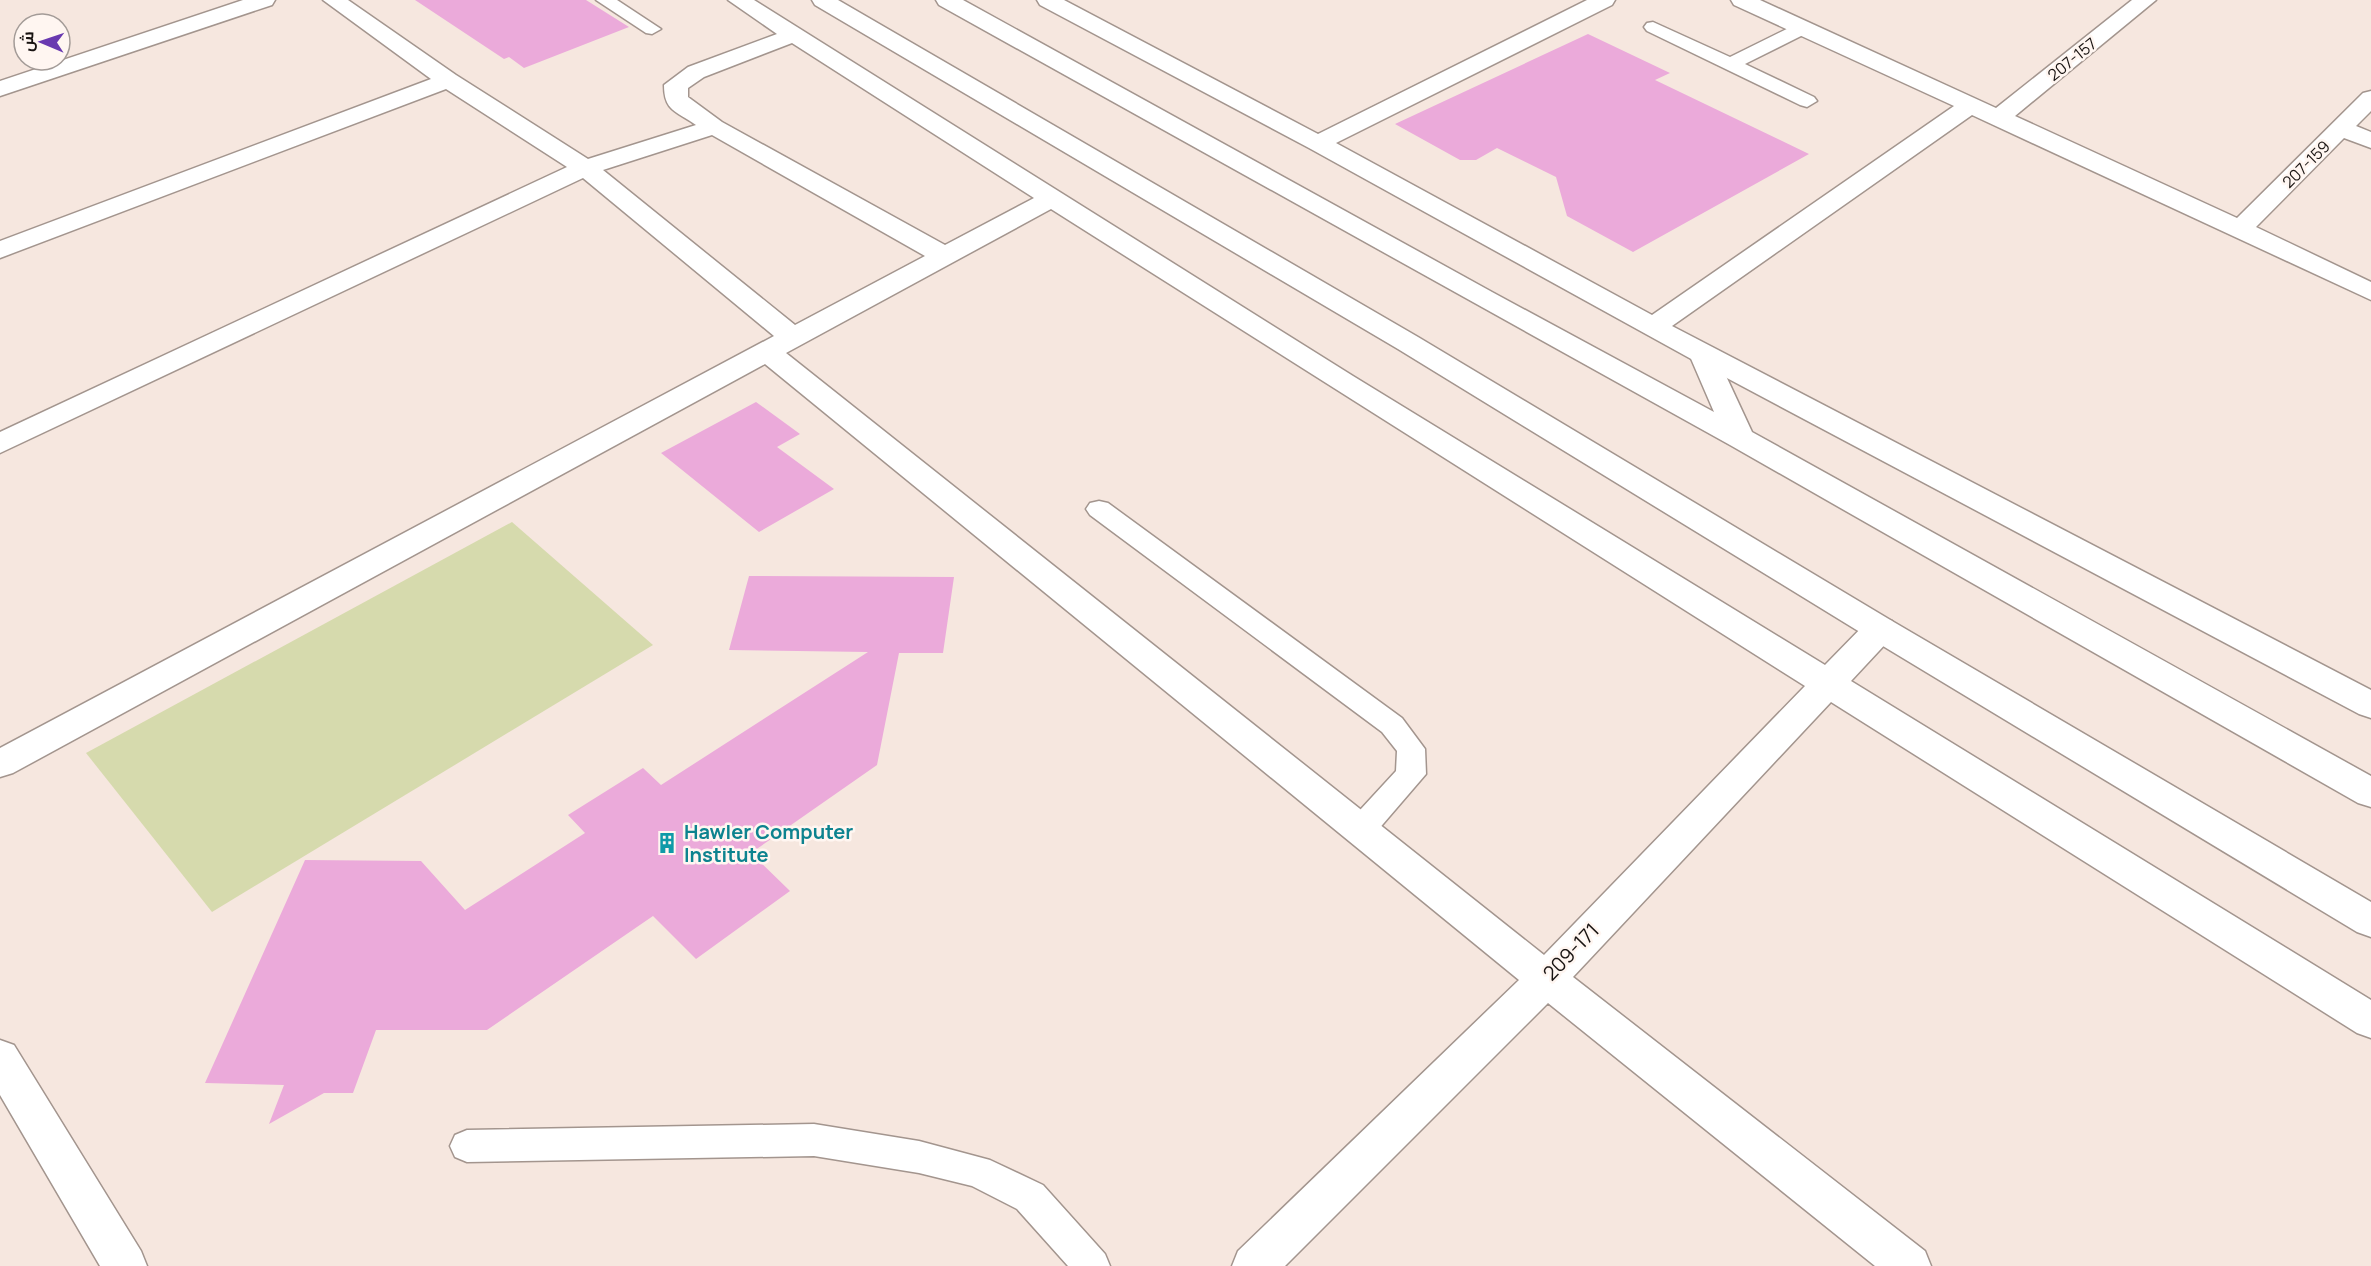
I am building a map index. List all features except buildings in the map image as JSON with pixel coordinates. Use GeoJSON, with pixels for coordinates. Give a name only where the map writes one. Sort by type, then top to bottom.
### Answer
{"type":"FeatureCollection","features":[{"type":"Feature","properties":{"kind":"street"},"geometry":{"type":"LineString","coordinates":[[0,89],[264,0]]}},
{"type":"Feature","properties":{"kind":"street"},"geometry":{"type":"LineString","coordinates":[[334,0],[448,80],[585,168],[780,345],[1360,830],[1910,1266]]}},
{"type":"Feature","properties":{"kind":"street"},"geometry":{"type":"LineString","coordinates":[[739,0],[1052,198],[2371,1021]]}},
{"type":"Feature","properties":{"kind":"street"},"geometry":{"type":"LineString","coordinates":[[823,0],[1408,343],[1880,629],[2371,921]]}},
{"type":"Feature","properties":{"kind":"street"},"geometry":{"type":"LineString","coordinates":[[946,0],[1482,298],[1740,438],[2371,794]]}},
{"type":"Feature","properties":{"kind":"street"},"geometry":{"type":"LineString","coordinates":[[1048,0],[1318,143],[1702,354],[2371,705]]}},
{"type":"Feature","properties":{"kind":"street"},"geometry":{"type":"LineString","coordinates":[[1318,143],[1604,0]]}},
{"type":"Feature","properties":{"kind":"street","name":"207-157"},"geometry":{"type":"LineString","coordinates":[[1998,118],[2145,0]]}},
{"type":"Feature","properties":{"kind":"street"},"geometry":{"type":"LineString","coordinates":[[1761,3],[1803,28],[2240,229],[2371,292]]}},
{"type":"Feature","properties":{"kind":"street"},"geometry":{"type":"LineString","coordinates":[[794,35],[696,72],[676,85],[676,100],[714,127],[945,256]]}},
{"type":"Feature","properties":{"kind":"street"},"geometry":{"type":"LineString","coordinates":[[0,250],[448,80]]}},
{"type":"Feature","properties":{"kind":"street","name":"207-159"},"geometry":{"type":"LineString","coordinates":[[2240,229],[2371,98]]}},
{"type":"Feature","properties":{"kind":"street"},"geometry":{"type":"LineString","coordinates":[[1653,327],[1971,105]]}},
{"type":"Feature","properties":{"kind":"street"},"geometry":{"type":"LineString","coordinates":[[0,444],[585,168],[714,127]]}},
{"type":"Feature","properties":{"kind":"street"},"geometry":{"type":"LineString","coordinates":[[2341,128],[2371,141]]}},
{"type":"Feature","properties":{"kind":"street"},"geometry":{"type":"LineString","coordinates":[[0,764],[1052,198]]}},
{"type":"Feature","properties":{"kind":"street"},"geometry":{"type":"LineString","coordinates":[[1702,354],[1740,438]]}},
{"type":"Feature","properties":{"kind":"street","name":"209-171"},"geometry":{"type":"LineString","coordinates":[[1254,1266],[1546,979],[1880,629]]}},
{"type":"Feature","properties":{"kind":"street"},"geometry":{"type":"LineString","coordinates":[[0,1058],[125,1266]]}},
{"type":"Feature","properties":{"kind":"lane"},"geometry":{"type":"LineString","coordinates":[[605,0],[652,29]]}},
{"type":"Feature","properties":{"kind":"lane"},"geometry":{"type":"LineString","coordinates":[[1653,27],[1807,101]]}},
{"type":"Feature","properties":{"kind":"lane"},"geometry":{"type":"LineString","coordinates":[[1731,64],[1803,28]]}},
{"type":"Feature","properties":{"kind":"lane"},"geometry":{"type":"LineString","coordinates":[[1099,509],[1392,725],[1411,748],[1411,774],[1360,830]]}},
{"type":"Feature","properties":{"kind":"lane"},"geometry":{"type":"LineString","coordinates":[[467,1146],[814,1140],[919,1157],[978,1171],[1030,1197],[1092,1266]]}},
{"type":"Feature","properties":{"kind":"green space"},"geometry":{"type":"Polygon","coordinates":[[[512,522],[653,645],[212,912],[86,753],[512,522]]]}},
{"type":"Feature","properties":{"kind":"place","name":"Hawler Computer Institute"},"geometry":{"type":"Point","coordinates":[667,843]}}]}
